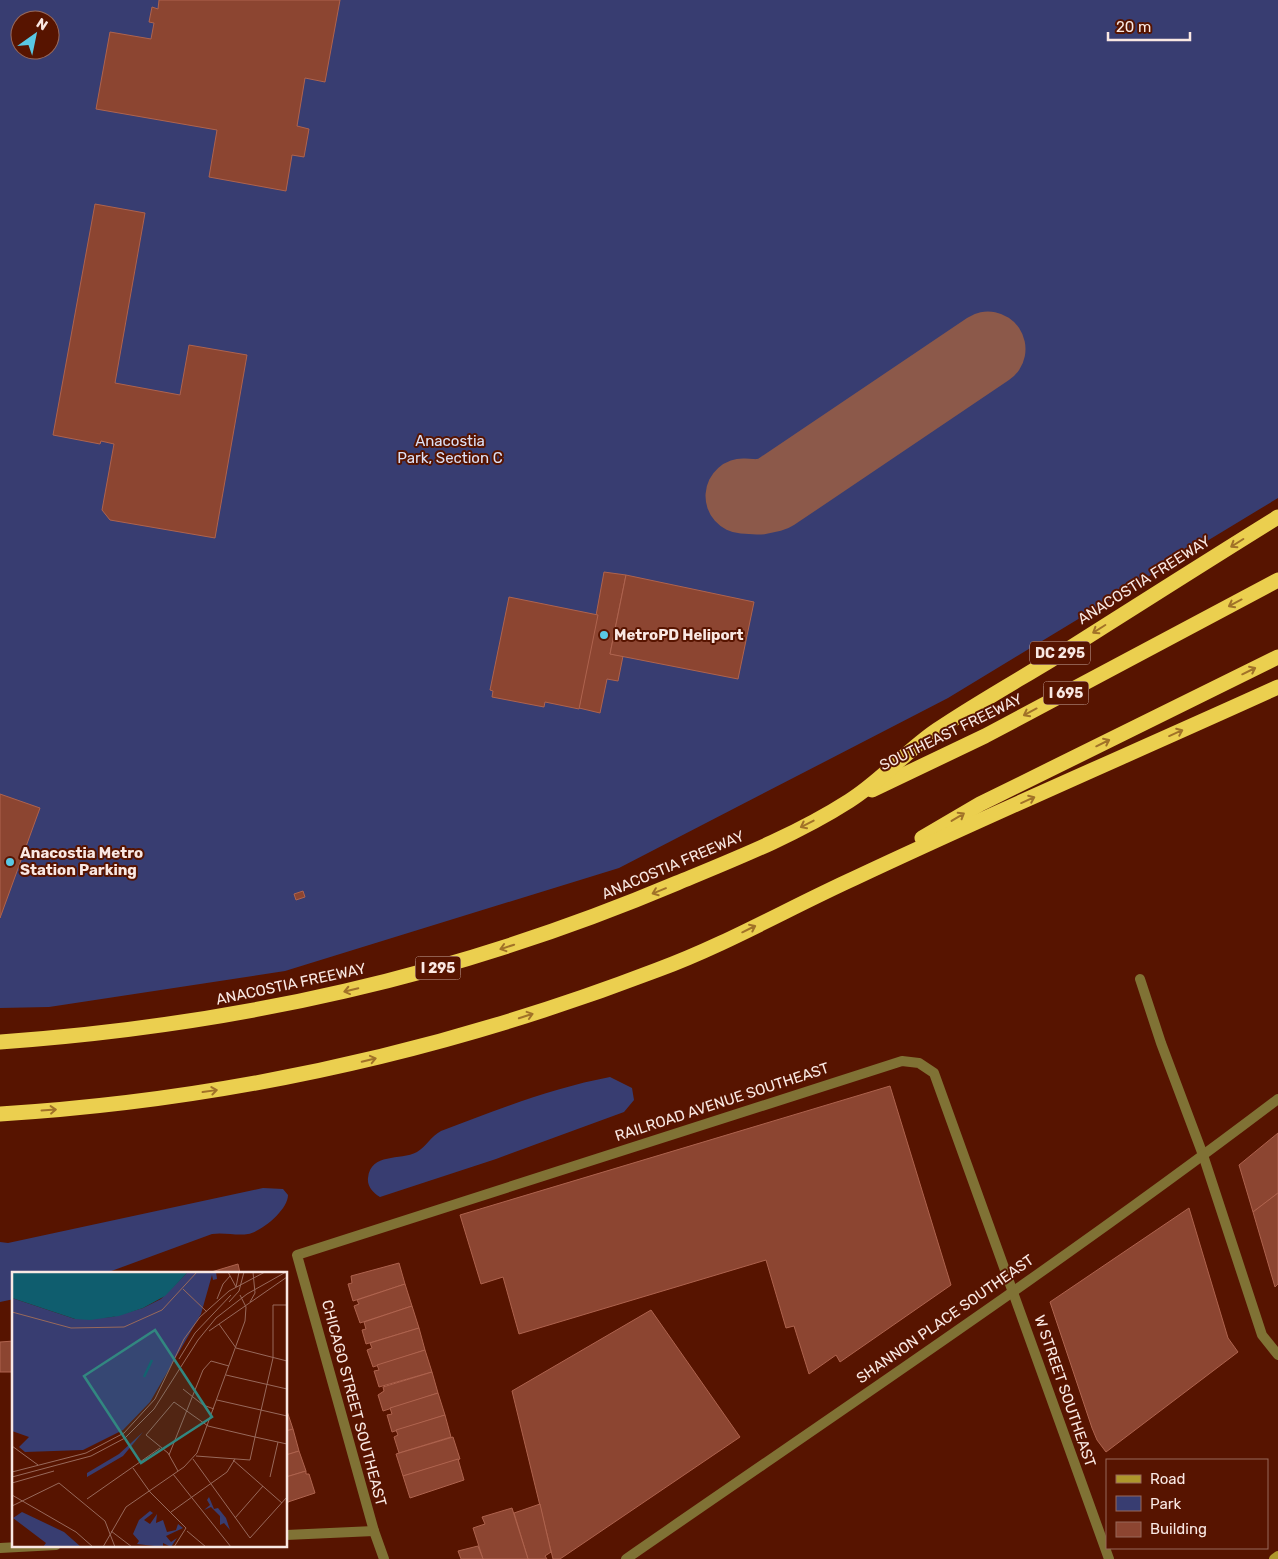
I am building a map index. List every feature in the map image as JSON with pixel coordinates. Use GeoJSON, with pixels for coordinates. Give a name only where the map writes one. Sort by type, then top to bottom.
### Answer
{"type":"FeatureCollection","features":[{"type":"Feature","properties":{"kind":"highway","name":"ANACOSTIA FREEWAY"},"geometry":{"type":"LineString","coordinates":[[0,1042],[89,1034],[239,1014],[344,992],[437,968],[530,939],[631,902],[763,846],[850,800],[935,732],[1278,517]]}},
{"type":"Feature","properties":{"kind":"highway","name":"SOUTHEAST FREEWAY"},"geometry":{"type":"LineString","coordinates":[[850,800],[984,736],[1278,580]]}},
{"type":"Feature","properties":{"kind":"highway"},"geometry":{"type":"LineString","coordinates":[[856,877],[980,804],[1278,657]]}},
{"type":"Feature","properties":{"kind":"highway"},"geometry":{"type":"LineString","coordinates":[[0,1114],[116,1104],[271,1081],[372,1060],[450,1039],[566,1003],[661,969],[856,877],[1278,687]]}},
{"type":"Feature","properties":{"kind":"main road"},"geometry":{"type":"LineString","coordinates":[[1274,1559],[1278,1556]]}},
{"type":"Feature","properties":{"kind":"street"},"geometry":{"type":"LineString","coordinates":[[1140,979],[1161,1043],[1203,1155],[1262,1335],[1278,1355]]}},
{"type":"Feature","properties":{"kind":"street","name":"RAILROAD AVENUE SOUTHEAST"},"geometry":{"type":"LineString","coordinates":[[297,1255],[902,1061],[919,1063],[934,1073],[1014,1290]]}},
{"type":"Feature","properties":{"kind":"street","name":"SHANNON PLACE SOUTHEAST"},"geometry":{"type":"LineString","coordinates":[[626,1559],[1014,1290],[1278,1099]]}},
{"type":"Feature","properties":{"kind":"street","name":"CHICAGO STREET SOUTHEAST"},"geometry":{"type":"LineString","coordinates":[[297,1255],[374,1531],[384,1559]]}},
{"type":"Feature","properties":{"kind":"street","name":"W STREET SOUTHEAST"},"geometry":{"type":"LineString","coordinates":[[1014,1290],[1108,1559]]}},
{"type":"Feature","properties":{"kind":"street"},"geometry":{"type":"LineString","coordinates":[[288,1535],[374,1531]]}},
{"type":"Feature","properties":{"kind":"street"},"geometry":{"type":"LineString","coordinates":[[0,1548],[37,1546]]}},
{"type":"Feature","properties":{"kind":"green space","name":"Anacostia Park, Section C"},"geometry":{"type":"Polygon","coordinates":[[[0,0],[1278,0],[1278,498],[948,698],[619,868],[285,971],[49,1007],[0,1008],[0,0]]]}},
{"type":"Feature","properties":{"kind":"green space"},"geometry":{"type":"Polygon","coordinates":[[[610,1077],[632,1088],[634,1100],[624,1112],[496,1159],[380,1197],[370,1186],[368,1178],[370,1170],[375,1164],[387,1159],[417,1152],[441,1131],[546,1093],[610,1077]]]}},
{"type":"Feature","properties":{"kind":"green space"},"geometry":{"type":"Polygon","coordinates":[[[263,1188],[283,1189],[288,1195],[284,1207],[273,1219],[260,1229],[248,1234],[212,1234],[109,1272],[12,1272],[12,1299],[0,1302],[0,1242],[8,1243],[263,1188]]]}},
{"type":"Feature","properties":{"kind":"building"},"geometry":{"type":"Polygon","coordinates":[[[159,0],[340,0],[325,82],[305,78],[297,126],[309,129],[304,157],[292,155],[286,191],[209,177],[217,130],[96,109],[110,32],[151,39],[154,23],[149,22],[152,7],[158,9],[159,0]]]}},
{"type":"Feature","properties":{"kind":"building"},"geometry":{"type":"Polygon","coordinates":[[[95,204],[145,213],[115,383],[180,395],[189,345],[247,355],[215,538],[110,520],[102,510],[114,444],[101,441],[100,444],[53,435],[95,204]]]}},
{"type":"Feature","properties":{"kind":"building","name":"MetroPD Heliport"},"geometry":{"type":"Polygon","coordinates":[[[604,572],[626,575],[610,654],[623,656],[618,681],[607,679],[600,713],[579,708],[604,572]]]}},
{"type":"Feature","properties":{"kind":"building"},"geometry":{"type":"Polygon","coordinates":[[[626,575],[754,602],[738,679],[610,654],[626,575]]]}},
{"type":"Feature","properties":{"kind":"building"},"geometry":{"type":"Polygon","coordinates":[[[509,597],[598,615],[579,709],[545,702],[544,707],[492,697],[493,691],[490,690],[509,597]]]}},
{"type":"Feature","properties":{"kind":"building","name":"Anacostia Metro Station Parking"},"geometry":{"type":"Polygon","coordinates":[[[0,794],[40,808],[0,918],[0,794]]]}},
{"type":"Feature","properties":{"kind":"building"},"geometry":{"type":"Polygon","coordinates":[[[303,891],[305,897],[296,900],[294,894],[303,891]]]}},
{"type":"Feature","properties":{"kind":"building"},"geometry":{"type":"Polygon","coordinates":[[[890,1086],[951,1285],[840,1362],[836,1355],[809,1374],[794,1326],[786,1328],[766,1260],[519,1334],[503,1277],[481,1284],[460,1215],[890,1086]]]}},
{"type":"Feature","properties":{"kind":"building"},"geometry":{"type":"Polygon","coordinates":[[[1278,1133],[1278,1193],[1253,1212],[1239,1165],[1278,1133]]]}},
{"type":"Feature","properties":{"kind":"building"},"geometry":{"type":"Polygon","coordinates":[[[1278,1193],[1278,1284],[1275,1287],[1253,1212],[1278,1193]]]}},
{"type":"Feature","properties":{"kind":"building"},"geometry":{"type":"Polygon","coordinates":[[[1189,1208],[1228,1338],[1238,1352],[1106,1452],[1097,1440],[1092,1428],[1050,1302],[1189,1208]]]}},
{"type":"Feature","properties":{"kind":"building"},"geometry":{"type":"Polygon","coordinates":[[[399,1263],[405,1284],[353,1301],[348,1284],[352,1283],[351,1276],[399,1263]]]}},
{"type":"Feature","properties":{"kind":"building"},"geometry":{"type":"Polygon","coordinates":[[[238,1264],[240,1272],[211,1272],[238,1264]]]}},
{"type":"Feature","properties":{"kind":"building"},"geometry":{"type":"Polygon","coordinates":[[[405,1284],[412,1306],[360,1323],[354,1306],[359,1304],[357,1300],[405,1284]]]}},
{"type":"Feature","properties":{"kind":"building"},"geometry":{"type":"Polygon","coordinates":[[[412,1306],[419,1328],[366,1344],[362,1330],[366,1329],[364,1322],[412,1306]]]}},
{"type":"Feature","properties":{"kind":"building"},"geometry":{"type":"Polygon","coordinates":[[[651,1310],[740,1437],[560,1559],[553,1559],[512,1391],[651,1310]]]}},
{"type":"Feature","properties":{"kind":"building"},"geometry":{"type":"Polygon","coordinates":[[[419,1328],[425,1350],[373,1367],[367,1350],[372,1348],[370,1343],[419,1328]]]}},
{"type":"Feature","properties":{"kind":"building"},"geometry":{"type":"Polygon","coordinates":[[[12,1341],[12,1372],[0,1372],[0,1342],[12,1341]]]}},
{"type":"Feature","properties":{"kind":"building"},"geometry":{"type":"Polygon","coordinates":[[[425,1350],[432,1372],[379,1387],[374,1371],[379,1370],[377,1365],[425,1350]]]}},
{"type":"Feature","properties":{"kind":"building"},"geometry":{"type":"Polygon","coordinates":[[[432,1372],[438,1393],[383,1411],[378,1395],[384,1391],[383,1387],[432,1372]]]}},
{"type":"Feature","properties":{"kind":"building"},"geometry":{"type":"Polygon","coordinates":[[[438,1393],[445,1415],[392,1432],[387,1415],[392,1414],[390,1408],[438,1393]]]}},
{"type":"Feature","properties":{"kind":"building"},"geometry":{"type":"Polygon","coordinates":[[[288,1414],[293,1429],[288,1430],[288,1414]]]}},
{"type":"Feature","properties":{"kind":"building"},"geometry":{"type":"Polygon","coordinates":[[[445,1415],[451,1437],[399,1453],[394,1437],[398,1435],[396,1430],[445,1415]]]}},
{"type":"Feature","properties":{"kind":"building"},"geometry":{"type":"Polygon","coordinates":[[[293,1429],[299,1451],[288,1454],[288,1430],[293,1429]]]}},
{"type":"Feature","properties":{"kind":"building"},"geometry":{"type":"Polygon","coordinates":[[[453,1437],[460,1459],[403,1476],[396,1454],[453,1437]]]}},
{"type":"Feature","properties":{"kind":"building"},"geometry":{"type":"Polygon","coordinates":[[[299,1451],[306,1471],[288,1476],[288,1454],[299,1451]]]}},
{"type":"Feature","properties":{"kind":"building"},"geometry":{"type":"Polygon","coordinates":[[[458,1459],[464,1480],[410,1498],[403,1476],[458,1459]]]}},
{"type":"Feature","properties":{"kind":"building"},"geometry":{"type":"Polygon","coordinates":[[[306,1471],[306,1474],[309,1474],[315,1493],[288,1502],[288,1476],[306,1471]]]}},
{"type":"Feature","properties":{"kind":"building"},"geometry":{"type":"Polygon","coordinates":[[[540,1504],[551,1552],[545,1556],[547,1559],[528,1559],[514,1513],[540,1504]]]}},
{"type":"Feature","properties":{"kind":"building"},"geometry":{"type":"Polygon","coordinates":[[[512,1508],[528,1559],[483,1559],[473,1528],[485,1524],[482,1517],[512,1508]]]}},
{"type":"Feature","properties":{"kind":"building"},"geometry":{"type":"Polygon","coordinates":[[[478,1546],[483,1559],[461,1559],[458,1551],[478,1546]]]}},
{"type":"Feature","properties":{"kind":"taxiway"},"geometry":{"type":"LineString","coordinates":[[743,496],[759,497],[773,494],[988,349]]}},
{"type":"Feature","properties":{"kind":"place","name":"MetroPD Heliport"},"geometry":{"type":"Point","coordinates":[604,635]}},
{"type":"Feature","properties":{"kind":"place","name":"Anacostia Metro Station Parking"},"geometry":{"type":"Point","coordinates":[10,862]}}]}
